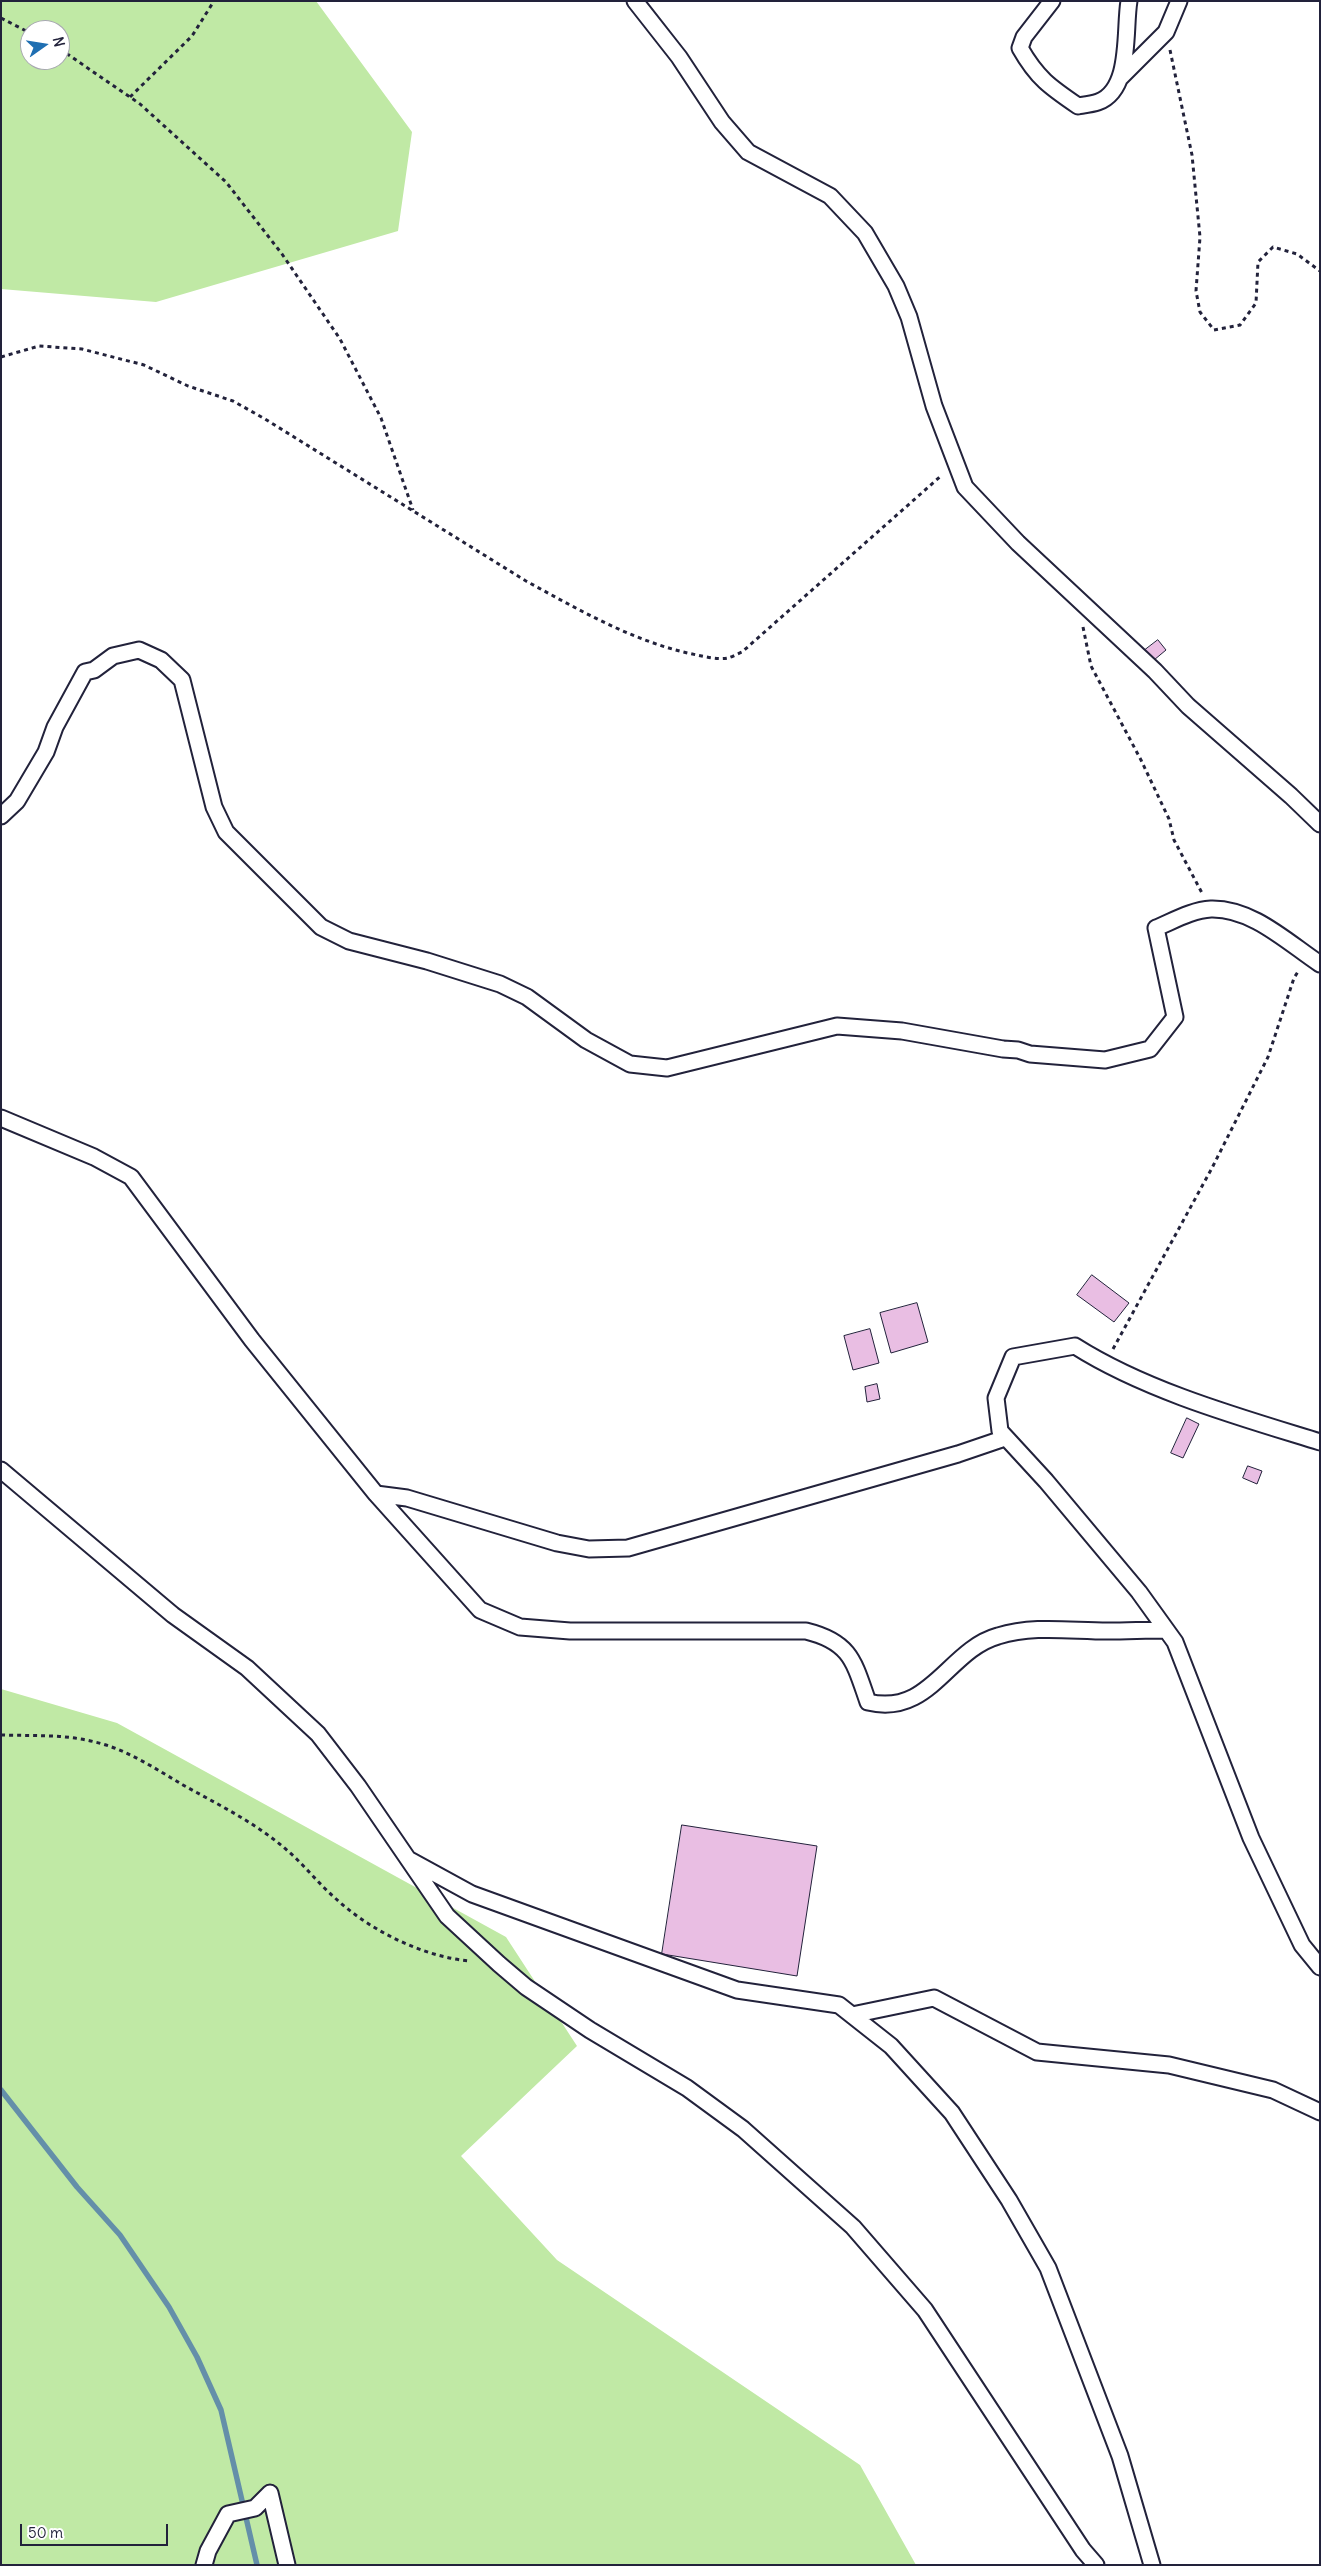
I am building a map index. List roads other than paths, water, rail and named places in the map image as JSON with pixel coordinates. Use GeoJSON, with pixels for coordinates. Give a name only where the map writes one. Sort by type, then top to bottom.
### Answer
{"type":"FeatureCollection","features":[{"type":"Feature","properties":{"kind":"street"},"geometry":{"type":"LineString","coordinates":[[635,1],[679,57],[722,122],[748,152],[830,196],[865,233],[896,286],[909,317],[934,406],[965,487],[1018,544],[1155,671],[1188,706],[1291,796],[1320,824]]}},
{"type":"Feature","properties":{"kind":"street"},"geometry":{"type":"LineString","coordinates":[[1052,1],[1024,38],[1020,48],[1034,71],[1053,89],[1078,106],[1099,102],[1113,92],[1125,56],[1129,1]]}},
{"type":"Feature","properties":{"kind":"street"},"geometry":{"type":"LineString","coordinates":[[1118,79],[1166,32],[1180,1]]}},
{"type":"Feature","properties":{"kind":"street"},"geometry":{"type":"LineString","coordinates":[[1,816],[17,801],[46,752],[56,728],[86,672],[94,670],[113,656],[139,650],[161,660],[182,680],[214,807],[226,832],[320,927],[348,941],[427,961],[500,984],[527,997],[586,1040],[630,1064],[667,1068],[837,1026],[902,1031],[1018,1050],[1030,1054],[1105,1060],[1150,1049],[1174,1017],[1156,928],[1190,913],[1211,909],[1240,912],[1263,925],[1314,960]]}},
{"type":"Feature","properties":{"kind":"street"},"geometry":{"type":"LineString","coordinates":[[1,1118],[94,1157],[131,1177],[252,1340],[376,1494],[480,1610],[520,1627],[570,1631],[806,1631],[822,1635],[846,1650],[856,1667],[868,1702],[884,1706],[920,1696],[973,1649],[996,1636],[1040,1628],[1108,1631],[1165,1630]]}},
{"type":"Feature","properties":{"kind":"street"},"geometry":{"type":"LineString","coordinates":[[1320,1442],[1224,1412],[1105,1365],[1075,1346],[1013,1357],[996,1398],[1000,1431],[1005,1438],[1046,1481],[1139,1592],[1175,1642],[1201,1704],[1251,1838],[1302,1945],[1320,1967]]}},
{"type":"Feature","properties":{"kind":"street"},"geometry":{"type":"LineString","coordinates":[[376,1494],[407,1498],[557,1543],[589,1549],[628,1548],[958,1454],[1005,1438]]}},
{"type":"Feature","properties":{"kind":"street"},"geometry":{"type":"LineString","coordinates":[[1,1470],[173,1615],[247,1668],[318,1734],[358,1786],[404,1857],[446,1916],[499,1964],[526,1987],[590,2030],[687,2088],[736,2124],[798,2175],[853,2226],[925,2310],[1077,2541],[1096,2565]]}},
{"type":"Feature","properties":{"kind":"street"},"geometry":{"type":"LineString","coordinates":[[404,1857],[472,1894],[736,1990],[840,2005],[891,2046],[952,2113],[1010,2200],[1048,2268],[1120,2456],[1152,2565]]}},
{"type":"Feature","properties":{"kind":"street"},"geometry":{"type":"LineString","coordinates":[[852,2015],[934,1998],[1037,2052],[1169,2065],[1273,2090],[1320,2112]]}},
{"type":"Feature","properties":{"kind":"street"},"geometry":{"type":"LineString","coordinates":[[204,2565],[208,2551],[228,2514],[255,2508],[270,2493],[287,2565]]}},
{"type":"Feature","properties":{"kind":"waterway"},"geometry":{"type":"LineString","coordinates":[[1,2090],[77,2187],[120,2235],[169,2307],[197,2357],[221,2410],[257,2565]]}}]}
